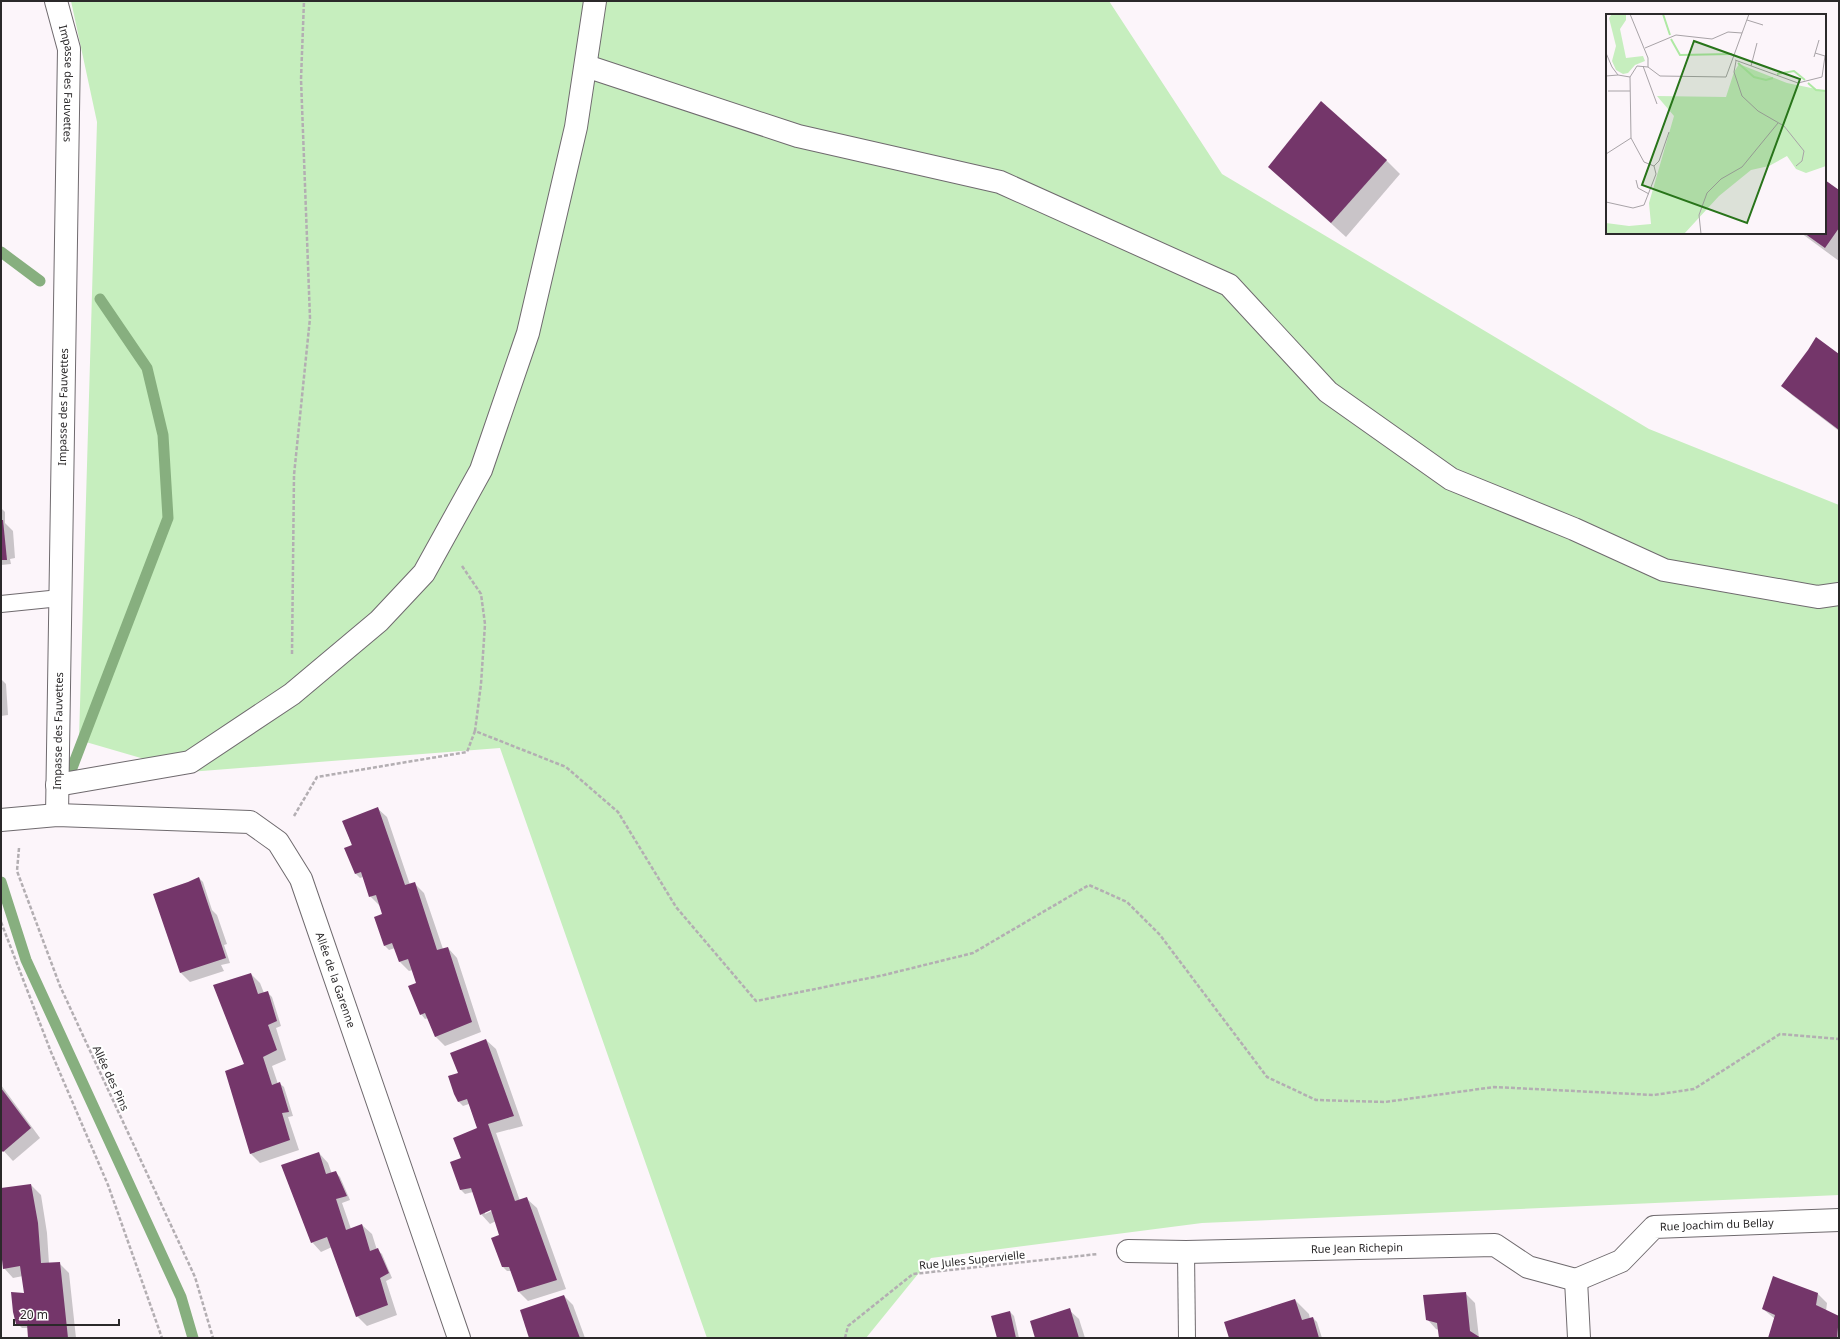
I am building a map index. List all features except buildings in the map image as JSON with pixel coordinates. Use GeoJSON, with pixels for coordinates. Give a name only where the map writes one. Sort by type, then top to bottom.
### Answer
{"type":"FeatureCollection","features":[{"type":"Feature","properties":{"kind":"street","name":"Impasse des Fauvettes"},"geometry":{"type":"LineString","coordinates":[[56,1],[69,49],[57,815]]}},
{"type":"Feature","properties":{"kind":"street"},"geometry":{"type":"LineString","coordinates":[[57,785],[190,762],[292,694],[379,621],[424,573],[481,470],[528,333],[576,127],[595,1]]}},
{"type":"Feature","properties":{"kind":"street"},"geometry":{"type":"LineString","coordinates":[[586,66],[798,136],[1000,182],[1229,285],[1328,392],[1451,479],[1574,529],[1664,570],[1818,597],[1839,594]]}},
{"type":"Feature","properties":{"kind":"street","name":"Allée de la Garenne"},"geometry":{"type":"LineString","coordinates":[[12,820],[57,815],[250,822],[278,842],[301,879],[459,1338]]}},
{"type":"Feature","properties":{"kind":"street","name":"Rue Joachim du Bellay"},"geometry":{"type":"LineString","coordinates":[[1576,1280],[1621,1261],[1654,1227],[1839,1220]]}},
{"type":"Feature","properties":{"kind":"street","name":"Rue Jean Richepin"},"geometry":{"type":"LineString","coordinates":[[1128,1251],[1186,1252],[1495,1245],[1528,1267],[1576,1280]]}},
{"type":"Feature","properties":{"kind":"street"},"geometry":{"type":"LineString","coordinates":[[1576,1280],[1579,1338]]}},
{"type":"Feature","properties":{"kind":"lane"},"geometry":{"type":"LineString","coordinates":[[1,604],[60,598]]}},
{"type":"Feature","properties":{"kind":"lane"},"geometry":{"type":"LineString","coordinates":[[1186,1252],[1187,1338]]}},
{"type":"Feature","properties":{"kind":"path"},"geometry":{"type":"LineString","coordinates":[[292,694],[294,475],[310,318],[301,79],[304,1]]}},
{"type":"Feature","properties":{"kind":"path"},"geometry":{"type":"LineString","coordinates":[[278,842],[317,777],[467,752],[475,731],[481,684],[485,624],[481,594],[443,538]]}},
{"type":"Feature","properties":{"kind":"path"},"geometry":{"type":"LineString","coordinates":[[475,731],[566,767],[618,812],[676,907],[756,1001],[884,975],[973,953],[1089,885],[1127,902],[1160,935],[1267,1077],[1316,1100],[1385,1102],[1494,1088],[1654,1095],[1694,1088],[1780,1034],[1839,1039]]}},
{"type":"Feature","properties":{"kind":"path","name":"Allée des Pins"},"geometry":{"type":"LineString","coordinates":[[12,820],[17,871],[60,986],[195,1277],[213,1338]]}},
{"type":"Feature","properties":{"kind":"path"},"geometry":{"type":"LineString","coordinates":[[1,922],[50,1052],[108,1185],[162,1338]]}},
{"type":"Feature","properties":{"kind":"path","name":"Rue Jules Supervielle"},"geometry":{"type":"LineString","coordinates":[[845,1338],[848,1326],[913,1274],[1128,1251]]}},
{"type":"Feature","properties":{"kind":"green space"},"geometry":{"type":"Polygon","coordinates":[[[71,1],[1109,1],[1222,174],[1649,429],[1839,505],[1839,1195],[1202,1223],[931,1258],[866,1338],[707,1338],[500,748],[189,772],[79,740],[97,122],[71,1]]]}},
{"type":"Feature","properties":{"kind":"waterway"},"geometry":{"type":"LineString","coordinates":[[1,252],[40,281]]}},
{"type":"Feature","properties":{"kind":"waterway"},"geometry":{"type":"LineString","coordinates":[[72,768],[168,518],[163,435],[147,368],[100,299]]}},
{"type":"Feature","properties":{"kind":"waterway"},"geometry":{"type":"LineString","coordinates":[[1,882],[26,960],[181,1297],[193,1338]]}}]}
